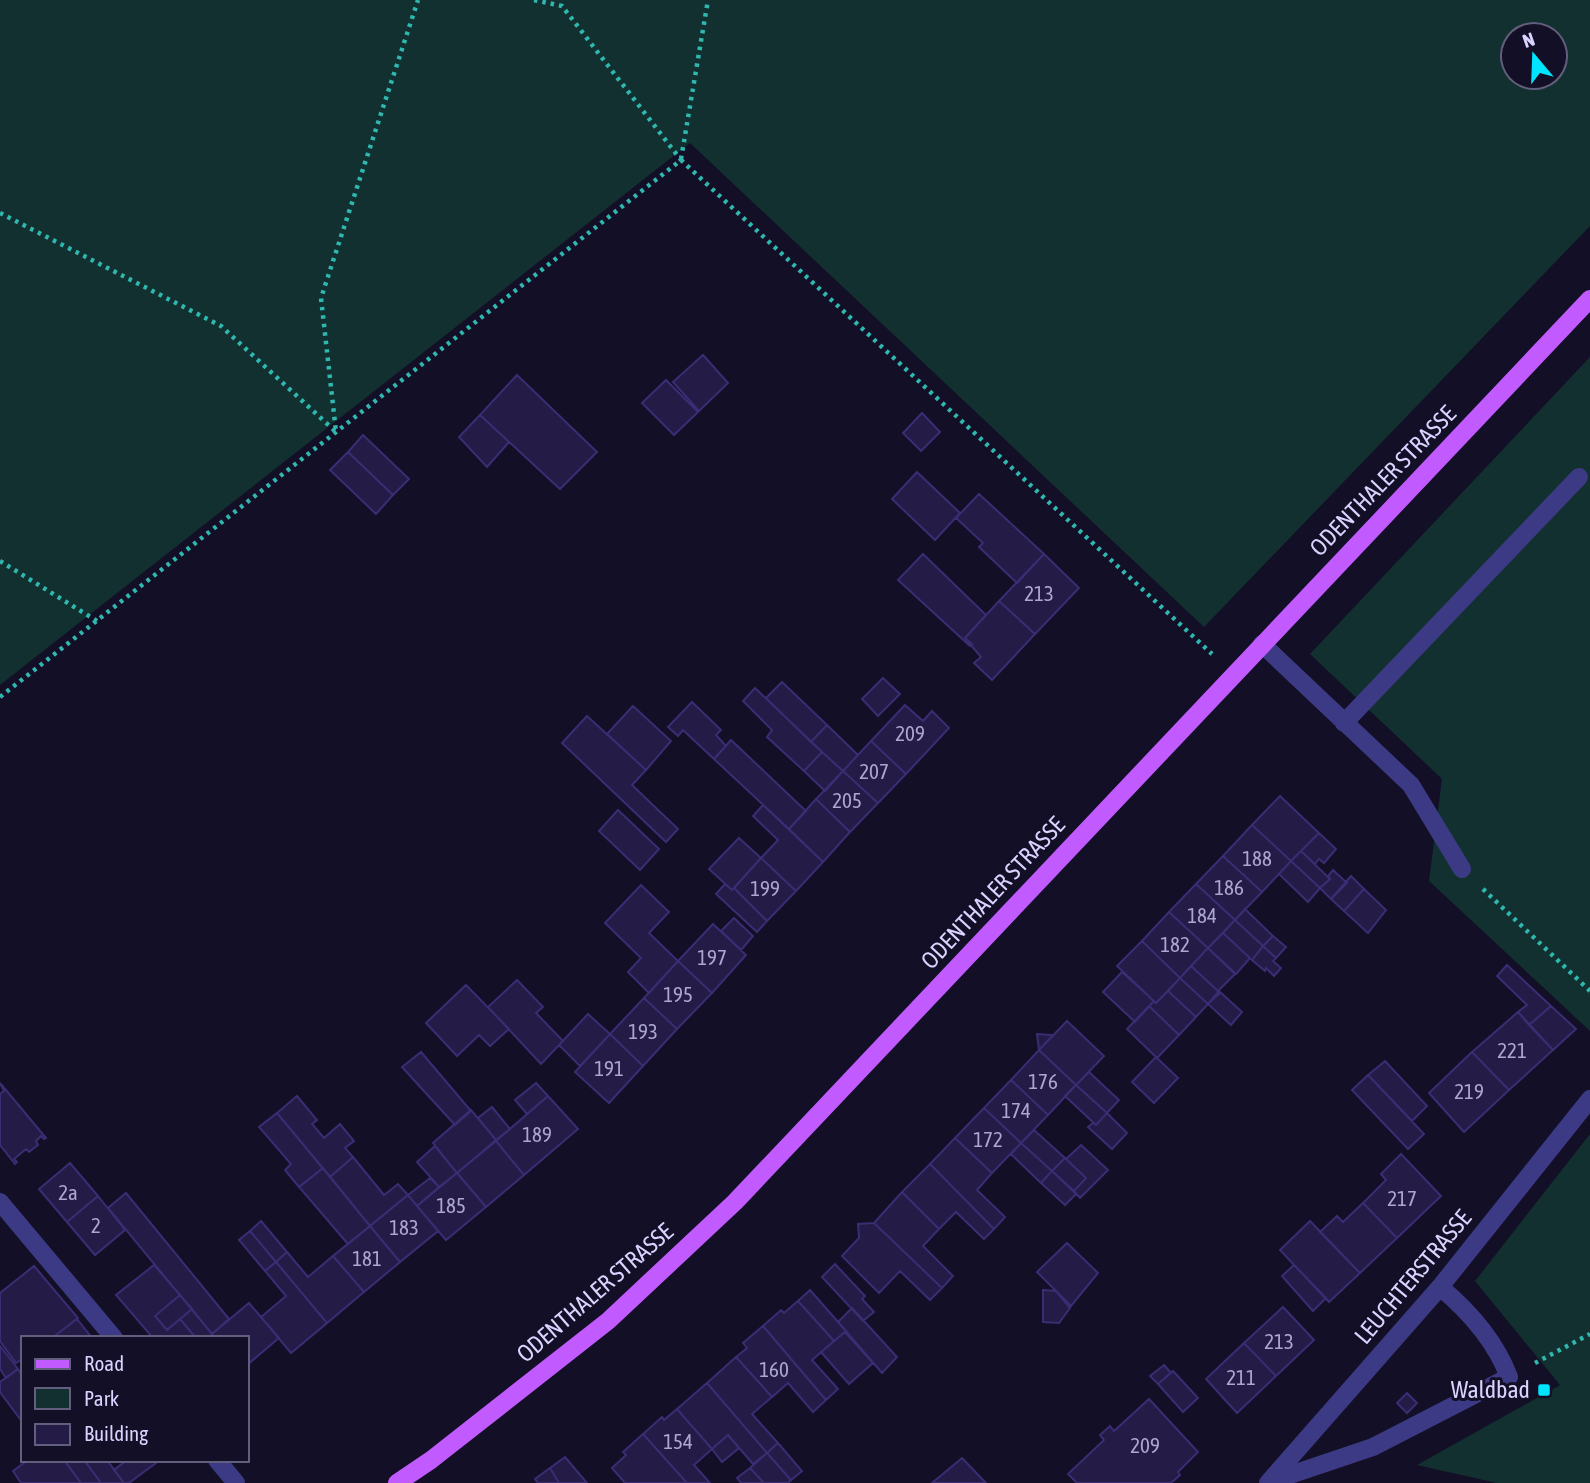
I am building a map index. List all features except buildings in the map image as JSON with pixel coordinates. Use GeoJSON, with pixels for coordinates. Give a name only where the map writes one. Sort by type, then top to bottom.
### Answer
{"type":"FeatureCollection","features":[{"type":"Feature","properties":{"kind":"main road","name":"ODENTHALER STRASSE"},"geometry":{"type":"LineString","coordinates":[[397,1483],[431,1460],[608,1321],[735,1202],[1590,299]]}},
{"type":"Feature","properties":{"kind":"street"},"geometry":{"type":"LineString","coordinates":[[1344,723],[1579,477]]}},
{"type":"Feature","properties":{"kind":"street"},"geometry":{"type":"LineString","coordinates":[[1262,644],[1411,785],[1462,869]]}},
{"type":"Feature","properties":{"kind":"street","name":"LEUCHTERSTRASSE"},"geometry":{"type":"LineString","coordinates":[[1269,1483],[1440,1287],[1590,1099]]}},
{"type":"Feature","properties":{"kind":"street"},"geometry":{"type":"LineString","coordinates":[[0,1202],[112,1336]]}},
{"type":"Feature","properties":{"kind":"street"},"geometry":{"type":"LineString","coordinates":[[1269,1483],[1373,1447],[1509,1377],[1500,1352],[1465,1308],[1440,1287]]}},
{"type":"Feature","properties":{"kind":"street"},"geometry":{"type":"LineString","coordinates":[[219,1462],[236,1483]]}},
{"type":"Feature","properties":{"kind":"street"},"geometry":{"type":"LineString","coordinates":[[1269,1483],[1277,1483]]}},
{"type":"Feature","properties":{"kind":"path"},"geometry":{"type":"LineString","coordinates":[[336,432],[321,298],[418,0]]}},
{"type":"Feature","properties":{"kind":"path"},"geometry":{"type":"LineString","coordinates":[[534,0],[562,6],[681,160],[1233,674]]}},
{"type":"Feature","properties":{"kind":"path"},"geometry":{"type":"LineString","coordinates":[[0,697],[681,160],[708,0]]}},
{"type":"Feature","properties":{"kind":"path"},"geometry":{"type":"LineString","coordinates":[[0,213],[221,326],[336,432]]}},
{"type":"Feature","properties":{"kind":"path"},"geometry":{"type":"LineString","coordinates":[[0,561],[97,621]]}},
{"type":"Feature","properties":{"kind":"path"},"geometry":{"type":"LineString","coordinates":[[1462,869],[1590,990]]}},
{"type":"Feature","properties":{"kind":"path"},"geometry":{"type":"LineString","coordinates":[[1509,1377],[1590,1334]]}},
{"type":"Feature","properties":{"kind":"green space"},"geometry":{"type":"Polygon","coordinates":[[[0,0],[1590,0],[1590,226],[1204,627],[690,143],[0,685],[0,0]]]}},
{"type":"Feature","properties":{"kind":"green space"},"geometry":{"type":"Polygon","coordinates":[[[1590,357],[1590,1031],[1429,881],[1442,779],[1310,654],[1590,357]]]}},
{"type":"Feature","properties":{"kind":"green space"},"geometry":{"type":"Polygon","coordinates":[[[1590,1134],[1590,1483],[1497,1483],[1417,1465],[1560,1385],[1475,1281],[1590,1134]]]}},
{"type":"Feature","properties":{"kind":"place","name":"Waldbad"},"geometry":{"type":"Point","coordinates":[1544,1390]}}]}
